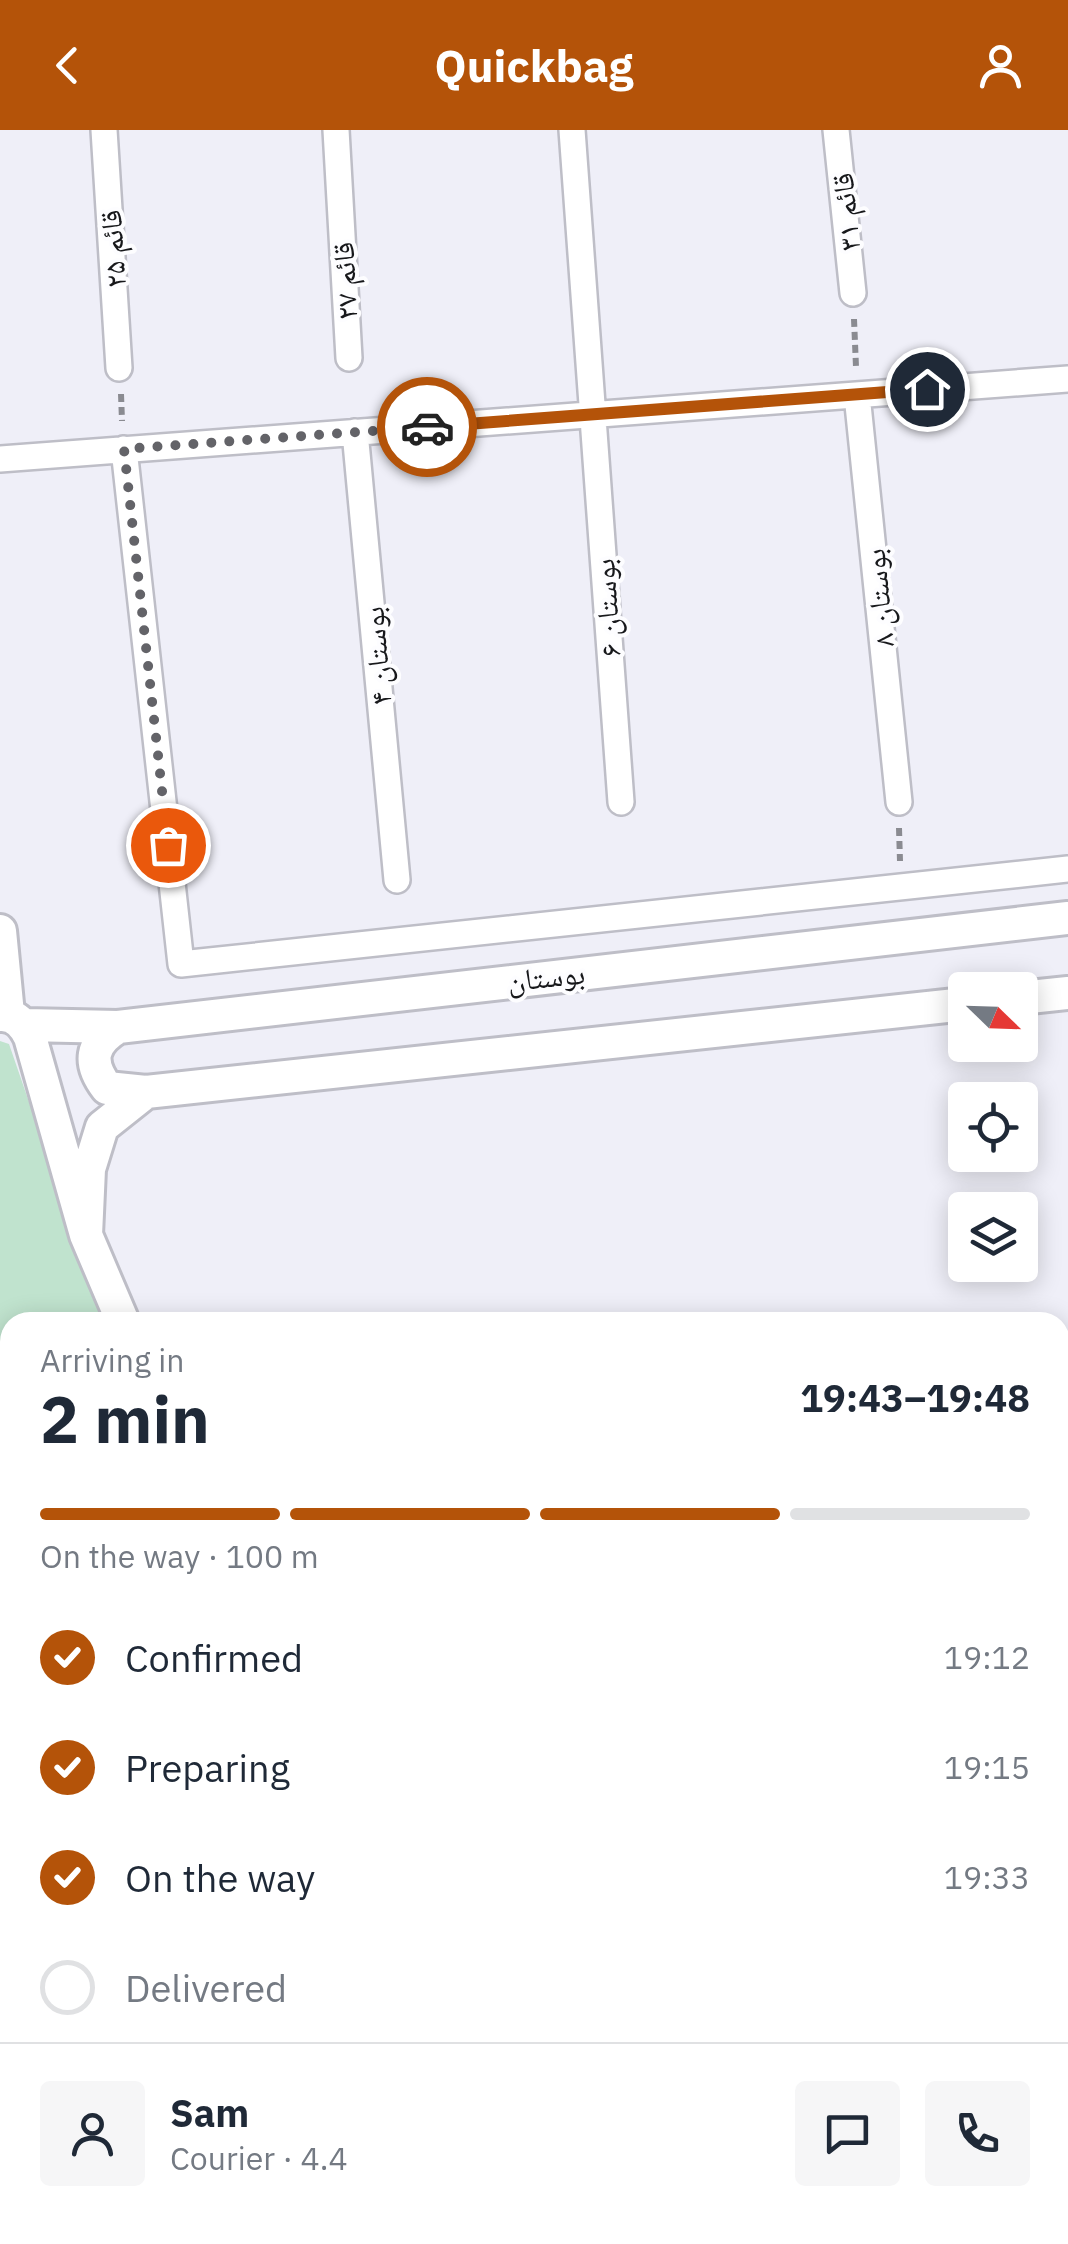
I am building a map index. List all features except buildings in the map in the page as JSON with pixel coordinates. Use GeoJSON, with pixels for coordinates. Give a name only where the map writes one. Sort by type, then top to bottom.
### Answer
{"type":"FeatureCollection","features":[{"type":"Feature","properties":{"kind":"street","name":"قائم ۲۵"},"geometry":{"type":"LineString","coordinates":[[104,130],[120,368]]}},
{"type":"Feature","properties":{"kind":"street","name":"قائم ۲۷"},"geometry":{"type":"LineString","coordinates":[[336,130],[349,358]]}},
{"type":"Feature","properties":{"kind":"street","name":"بوستان ۶"},"geometry":{"type":"LineString","coordinates":[[572,130],[621,802]]}},
{"type":"Feature","properties":{"kind":"street","name":"قائم ۳۱"},"geometry":{"type":"LineString","coordinates":[[836,130],[853,293]]}},
{"type":"Feature","properties":{"kind":"street"},"geometry":{"type":"LineString","coordinates":[[0,458],[1068,379]]}},
{"type":"Feature","properties":{"kind":"street","name":"بوستان ۸"},"geometry":{"type":"LineString","coordinates":[[857,394],[899,802]]}},
{"type":"Feature","properties":{"kind":"street","name":"بوستان ۴"},"geometry":{"type":"LineString","coordinates":[[355,432],[397,880]]}},
{"type":"Feature","properties":{"kind":"street"},"geometry":{"type":"LineString","coordinates":[[124,449],[181,964],[1068,869]]}},
{"type":"Feature","properties":{"kind":"street","name":"بوستان"},"geometry":{"type":"LineString","coordinates":[[11,1018],[118,1027],[1068,918]]}},
{"type":"Feature","properties":{"kind":"street"},"geometry":{"type":"LineString","coordinates":[[0,932],[11,1018],[86,1235],[119,1312]]}},
{"type":"Feature","properties":{"kind":"street"},"geometry":{"type":"LineString","coordinates":[[1038,996],[1068,993]]}},
{"type":"Feature","properties":{"kind":"street"},"geometry":{"type":"LineString","coordinates":[[118,1027],[100,1038],[93,1054],[95,1072],[107,1088],[146,1092],[948,1006]]}},
{"type":"Feature","properties":{"kind":"street"},"geometry":{"type":"LineString","coordinates":[[86,1235],[88,1169],[102,1127],[146,1092]]}},
{"type":"Feature","properties":{"kind":"path"},"geometry":{"type":"LineString","coordinates":[[853,293],[857,394]]}},
{"type":"Feature","properties":{"kind":"path"},"geometry":{"type":"LineString","coordinates":[[120,368],[124,449]]}},
{"type":"Feature","properties":{"kind":"path"},"geometry":{"type":"LineString","coordinates":[[899,802],[900,887]]}},
{"type":"Feature","properties":{"kind":"green space"},"geometry":{"type":"Polygon","coordinates":[[[0,1041],[9,1044],[102,1312],[0,1312],[0,1041]]]}},
{"type":"Feature","properties":{"kind":"way so far"},"geometry":{"type":"LineString","coordinates":[[168,845],[124,449],[427,427]]}},
{"type":"Feature","properties":{"kind":"route"},"geometry":{"type":"LineString","coordinates":[[427,427],[927,389]]}}]}
